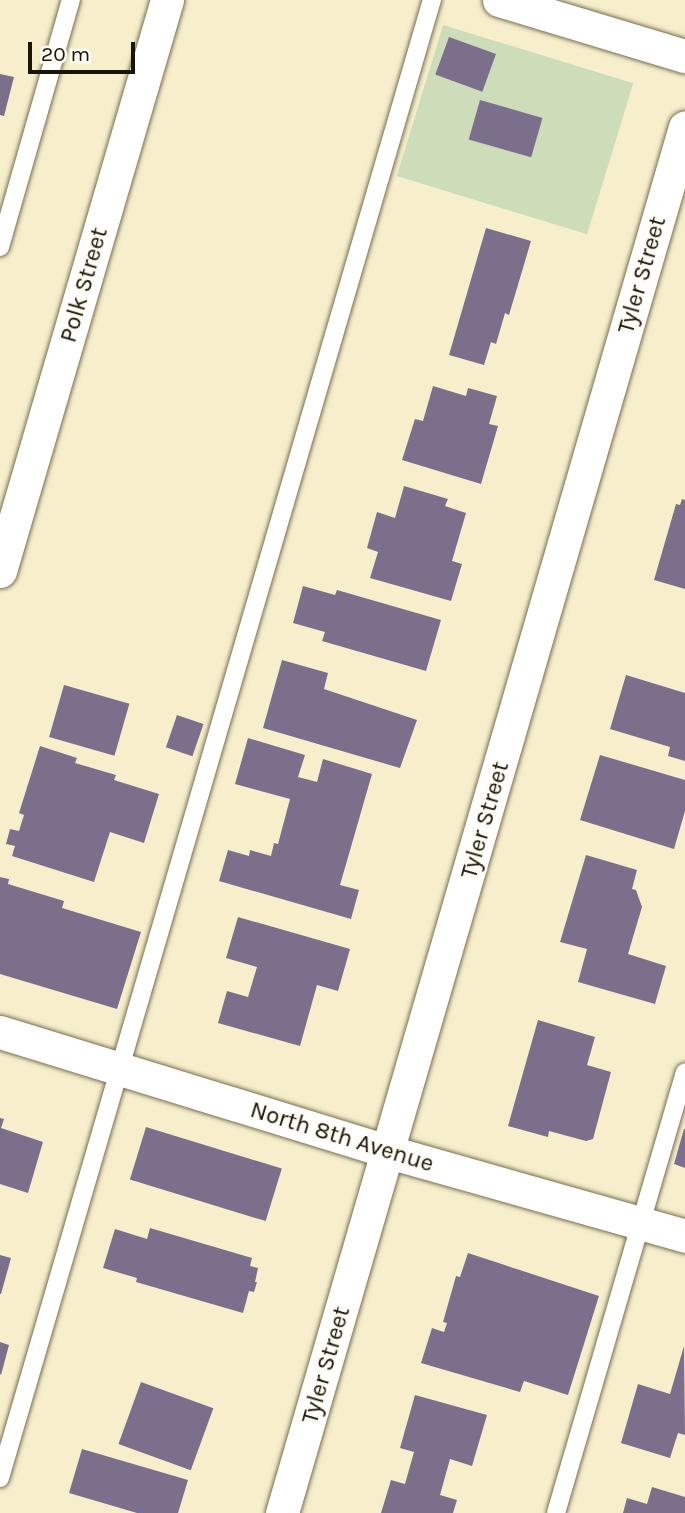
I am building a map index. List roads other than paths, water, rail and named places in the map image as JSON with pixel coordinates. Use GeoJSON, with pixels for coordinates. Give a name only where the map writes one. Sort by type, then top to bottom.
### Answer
{"type":"FeatureCollection","features":[{"type":"Feature","properties":{"kind":"street","name":"Polk Street"},"geometry":{"type":"LineString","coordinates":[[0,571],[167,0]]}},
{"type":"Feature","properties":{"kind":"street"},"geometry":{"type":"LineString","coordinates":[[499,0],[685,56]]}},
{"type":"Feature","properties":{"kind":"street","name":"Tyler Street"},"geometry":{"type":"LineString","coordinates":[[282,1513],[685,127]]}},
{"type":"Feature","properties":{"kind":"street","name":"North 8th Avenue"},"geometry":{"type":"LineString","coordinates":[[0,1032],[389,1152],[685,1236]]}},
{"type":"Feature","properties":{"kind":"lane"},"geometry":{"type":"LineString","coordinates":[[0,247],[71,0]]}},
{"type":"Feature","properties":{"kind":"lane"},"geometry":{"type":"LineString","coordinates":[[0,1478],[432,0]]}},
{"type":"Feature","properties":{"kind":"lane"},"geometry":{"type":"LineString","coordinates":[[556,1513],[685,1073]]}}]}
